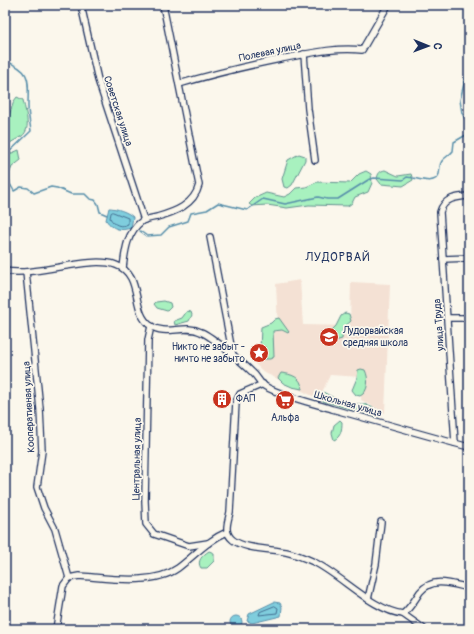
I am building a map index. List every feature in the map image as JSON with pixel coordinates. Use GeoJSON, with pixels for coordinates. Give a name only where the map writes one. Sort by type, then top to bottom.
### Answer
{"type":"FeatureCollection","features":[{"type":"Feature","properties":{"kind":"street","name":"Советская улица"},"geometry":{"type":"LineString","coordinates":[[81,5],[98,80],[144,220]]}},
{"type":"Feature","properties":{"kind":"street"},"geometry":{"type":"LineString","coordinates":[[123,268],[128,241],[138,225],[144,220],[186,205],[195,196],[199,186],[163,5]]}},
{"type":"Feature","properties":{"kind":"street","name":"Полевая улица"},"geometry":{"type":"LineString","coordinates":[[179,84],[238,68],[304,54],[344,48],[362,50],[388,5]]}},
{"type":"Feature","properties":{"kind":"street"},"geometry":{"type":"LineString","coordinates":[[304,54],[308,109],[315,160]]}},
{"type":"Feature","properties":{"kind":"street","name":"улица Труда"},"geometry":{"type":"LineString","coordinates":[[456,443],[440,212],[442,205],[450,200],[469,196]]}},
{"type":"Feature","properties":{"kind":"street"},"geometry":{"type":"LineString","coordinates":[[210,237],[234,357]]}},
{"type":"Feature","properties":{"kind":"street"},"geometry":{"type":"LineString","coordinates":[[444,259],[469,258]]}},
{"type":"Feature","properties":{"kind":"street"},"geometry":{"type":"LineString","coordinates":[[5,271],[26,272],[103,263],[115,264],[123,268],[132,278],[143,317],[151,326],[164,330],[197,330],[205,334],[234,357]]}},
{"type":"Feature","properties":{"kind":"street","name":"Кооперативная улица"},"geometry":{"type":"LineString","coordinates":[[26,272],[40,409],[42,451],[37,487],[44,508],[55,529],[69,578]]}},
{"type":"Feature","properties":{"kind":"street"},"geometry":{"type":"LineString","coordinates":[[447,318],[469,318]]}},
{"type":"Feature","properties":{"kind":"street","name":"Центральная улица"},"geometry":{"type":"LineString","coordinates":[[151,326],[148,340],[145,501],[146,524],[154,534],[189,546],[208,543]]}},
{"type":"Feature","properties":{"kind":"street","name":"Школьная улица"},"geometry":{"type":"LineString","coordinates":[[234,357],[253,373],[263,384],[310,402],[469,447]]}},
{"type":"Feature","properties":{"kind":"street"},"geometry":{"type":"LineString","coordinates":[[263,384],[240,394],[236,402],[230,512],[226,525],[227,532],[234,541],[239,543],[286,552],[314,562],[335,574],[368,599],[396,614],[403,614],[424,629]]}},
{"type":"Feature","properties":{"kind":"street"},"geometry":{"type":"LineString","coordinates":[[368,599],[376,564],[381,522]]}},
{"type":"Feature","properties":{"kind":"street"},"geometry":{"type":"LineString","coordinates":[[56,629],[63,586],[69,578],[79,576],[160,578],[178,568],[208,543],[227,532]]}},
{"type":"Feature","properties":{"kind":"street"},"geometry":{"type":"LineString","coordinates":[[403,614],[412,606],[420,593],[428,585],[438,582],[469,588]]}},
{"type":"Feature","properties":{"kind":"shaded area","name":"Лудорвайская средняя школа"},"geometry":{"type":"Polygon","coordinates":[[[300,280],[303,325],[350,326],[351,282],[390,284],[385,413],[361,400],[361,377],[330,375],[319,399],[265,373],[256,365],[248,352],[262,346],[278,327],[276,284],[300,280]]]}},
{"type":"Feature","properties":{"kind":"green space"},"geometry":{"type":"Polygon","coordinates":[[[17,97],[23,100],[27,119],[27,129],[22,136],[5,147],[5,127],[14,101],[17,97]]]}},
{"type":"Feature","properties":{"kind":"green space"},"geometry":{"type":"Polygon","coordinates":[[[19,150],[21,160],[12,167],[5,183],[5,156],[19,150]]]}},
{"type":"Feature","properties":{"kind":"green space"},"geometry":{"type":"Polygon","coordinates":[[[299,154],[305,156],[305,160],[292,185],[288,188],[284,187],[282,179],[288,160],[299,154]]]}},
{"type":"Feature","properties":{"kind":"green space"},"geometry":{"type":"Polygon","coordinates":[[[385,170],[398,176],[411,174],[413,180],[403,186],[381,184],[377,177],[382,171],[385,170]]]}},
{"type":"Feature","properties":{"kind":"green space"},"geometry":{"type":"Polygon","coordinates":[[[366,171],[371,174],[372,183],[368,192],[355,197],[352,203],[348,206],[309,205],[287,208],[267,205],[252,206],[249,204],[255,198],[266,193],[284,197],[296,188],[306,187],[317,182],[350,183],[359,174],[366,171]]]}},
{"type":"Feature","properties":{"kind":"green space"},"geometry":{"type":"Polygon","coordinates":[[[164,301],[170,303],[171,307],[167,311],[157,308],[154,304],[156,302],[164,301]]]}},
{"type":"Feature","properties":{"kind":"green space"},"geometry":{"type":"Polygon","coordinates":[[[187,311],[191,312],[192,315],[189,321],[175,325],[174,321],[182,318],[187,311]]]}},
{"type":"Feature","properties":{"kind":"green space"},"geometry":{"type":"Polygon","coordinates":[[[345,313],[349,314],[351,321],[343,328],[342,339],[335,341],[331,339],[330,332],[336,326],[341,316],[345,313]]]}},
{"type":"Feature","properties":{"kind":"green space"},"geometry":{"type":"Polygon","coordinates":[[[279,318],[289,332],[288,333],[282,330],[273,331],[274,357],[270,359],[263,359],[260,350],[261,327],[279,318]]]}},
{"type":"Feature","properties":{"kind":"green space"},"geometry":{"type":"Polygon","coordinates":[[[358,370],[365,370],[368,381],[367,388],[360,396],[356,395],[352,390],[357,378],[358,370]]]}},
{"type":"Feature","properties":{"kind":"green space"},"geometry":{"type":"Polygon","coordinates":[[[281,373],[292,375],[298,379],[302,385],[302,389],[283,383],[278,378],[281,373]]]}},
{"type":"Feature","properties":{"kind":"green space"},"geometry":{"type":"Polygon","coordinates":[[[323,392],[345,404],[364,404],[378,410],[381,416],[378,417],[323,401],[320,397],[323,392]]]}},
{"type":"Feature","properties":{"kind":"green space"},"geometry":{"type":"Polygon","coordinates":[[[340,420],[342,422],[341,432],[334,440],[332,433],[334,425],[340,420]]]}},
{"type":"Feature","properties":{"kind":"green space"},"geometry":{"type":"Polygon","coordinates":[[[209,551],[214,553],[214,561],[207,568],[201,568],[199,563],[203,556],[209,551]]]}},
{"type":"Feature","properties":{"kind":"water"},"geometry":{"type":"Polygon","coordinates":[[[109,208],[128,213],[133,217],[131,228],[117,229],[111,226],[106,220],[109,208]]]}},
{"type":"Feature","properties":{"kind":"water"},"geometry":{"type":"Polygon","coordinates":[[[274,602],[280,603],[282,607],[281,616],[252,623],[247,621],[249,614],[274,602]]]}},
{"type":"Feature","properties":{"kind":"water"},"geometry":{"type":"Polygon","coordinates":[[[236,616],[240,618],[242,622],[240,626],[236,628],[232,626],[230,622],[232,618],[236,616]]]}},
{"type":"Feature","properties":{"kind":"waterway","name":"ЛУДОРВАЙ"},"geometry":{"type":"LineString","coordinates":[[5,61],[20,69],[25,73],[27,78],[28,109],[31,131],[5,156]]}},
{"type":"Feature","properties":{"kind":"waterway"},"geometry":{"type":"LineString","coordinates":[[140,231],[147,236],[161,235],[169,227],[188,221],[191,213],[207,210],[218,203],[247,210],[263,199],[285,204],[318,197],[338,199],[368,180],[374,178],[403,180],[407,177],[429,181],[437,178],[442,161],[453,151],[454,142],[466,135],[466,121],[462,113],[460,100],[469,64]]}},
{"type":"Feature","properties":{"kind":"waterway"},"geometry":{"type":"LineString","coordinates":[[5,168],[8,171],[10,184],[14,191],[21,187],[28,188],[34,193],[51,187],[71,194],[85,194],[90,199],[95,200],[98,204],[100,212],[107,215]]}},
{"type":"Feature","properties":{"kind":"place","name":"Лудорвайская средняя школа"},"geometry":{"type":"Point","coordinates":[329,337]}},
{"type":"Feature","properties":{"kind":"place","name":"Никто не забыт - ничто не забыто"},"geometry":{"type":"Point","coordinates":[259,353]}},
{"type":"Feature","properties":{"kind":"place","name":"ФАП"},"geometry":{"type":"Point","coordinates":[222,399]}},
{"type":"Feature","properties":{"kind":"place","name":"Альфа"},"geometry":{"type":"Point","coordinates":[285,400]}},
{"type":"Feature","properties":{"kind":"district","name":"ЛУДОРВАЙ"},"geometry":{"type":"Point","coordinates":[338,257]}}]}
